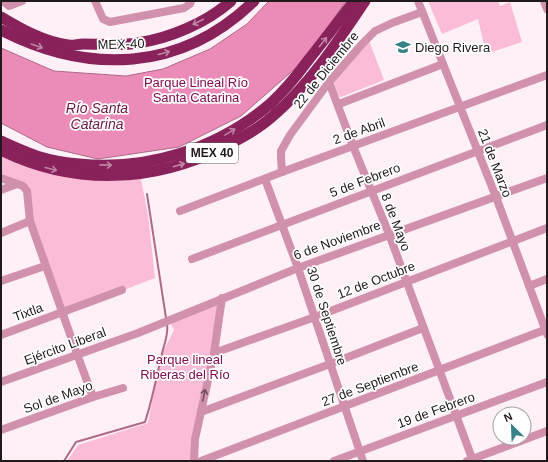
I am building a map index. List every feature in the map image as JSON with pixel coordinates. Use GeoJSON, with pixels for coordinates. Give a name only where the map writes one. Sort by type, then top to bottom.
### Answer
{"type":"FeatureCollection","features":[{"type":"Feature","properties":{"kind":"highway"},"geometry":{"type":"LineString","coordinates":[[1,17],[35,35],[69,46],[83,44],[101,45],[137,43],[158,38],[194,25],[211,16],[231,1]]}},
{"type":"Feature","properties":{"kind":"highway","name":"MEX-40"},"geometry":{"type":"LineString","coordinates":[[1,30],[37,46],[61,54],[94,59],[132,60],[153,57],[170,52],[209,35],[236,17],[254,1]]}},
{"type":"Feature","properties":{"kind":"highway","name":"MEX 40"},"geometry":{"type":"LineString","coordinates":[[1,141],[41,158],[64,162],[108,166],[133,164],[178,155],[221,137],[249,120],[270,104],[289,85],[354,1]]}},
{"type":"Feature","properties":{"kind":"highway","name":"MEX 40"},"geometry":{"type":"LineString","coordinates":[[1,150],[35,165],[58,171],[82,175],[108,176],[133,175],[158,171],[184,164],[212,153],[259,127],[287,103],[321,63],[364,1]]}},
{"type":"Feature","properties":{"kind":"street"},"geometry":{"type":"LineString","coordinates":[[3,1],[7,5],[12,6],[22,1]]}},
{"type":"Feature","properties":{"kind":"street"},"geometry":{"type":"LineString","coordinates":[[95,1],[103,19],[110,22],[184,8],[190,4],[191,1]]}},
{"type":"Feature","properties":{"kind":"street","name":"21 de Marzo"},"geometry":{"type":"LineString","coordinates":[[418,1],[496,197],[546,331]]}},
{"type":"Feature","properties":{"kind":"street"},"geometry":{"type":"LineString","coordinates":[[544,1],[547,9]]}},
{"type":"Feature","properties":{"kind":"street","name":"22 de Diciembre"},"geometry":{"type":"LineString","coordinates":[[282,172],[280,158],[285,144],[329,82],[372,33],[392,23],[422,12]]}},
{"type":"Feature","properties":{"kind":"street"},"geometry":{"type":"LineString","coordinates":[[339,104],[443,64]]}},
{"type":"Feature","properties":{"kind":"street","name":"2 de Abril"},"geometry":{"type":"LineString","coordinates":[[180,212],[282,172],[547,75]]}},
{"type":"Feature","properties":{"kind":"street","name":"8 de Mayo"},"geometry":{"type":"LineString","coordinates":[[329,82],[339,104],[353,146],[389,234],[456,415],[471,460]]}},
{"type":"Feature","properties":{"kind":"street","name":"5 de Febrero"},"geometry":{"type":"LineString","coordinates":[[192,259],[547,125]]}},
{"type":"Feature","properties":{"kind":"street"},"geometry":{"type":"LineString","coordinates":[[1,178],[21,186],[29,196],[30,221],[93,397]]}},
{"type":"Feature","properties":{"kind":"street","name":"6 de Noviembre"},"geometry":{"type":"LineString","coordinates":[[138,332],[298,268],[547,178]]}},
{"type":"Feature","properties":{"kind":"street","name":"30 de Septiembre"},"geometry":{"type":"LineString","coordinates":[[265,179],[315,316],[363,461]]}},
{"type":"Feature","properties":{"kind":"street"},"geometry":{"type":"LineString","coordinates":[[1,190],[21,186]]}},
{"type":"Feature","properties":{"kind":"street"},"geometry":{"type":"LineString","coordinates":[[1,233],[30,221]]}},
{"type":"Feature","properties":{"kind":"street","name":"12 de Octubre"},"geometry":{"type":"LineString","coordinates":[[214,353],[547,228]]}},
{"type":"Feature","properties":{"kind":"street"},"geometry":{"type":"LineString","coordinates":[[1,282],[45,266]]}},
{"type":"Feature","properties":{"kind":"street"},"geometry":{"type":"LineString","coordinates":[[529,286],[547,278]]}},
{"type":"Feature","properties":{"kind":"street","name":"Tixtla"},"geometry":{"type":"LineString","coordinates":[[1,335],[122,290]]}},
{"type":"Feature","properties":{"kind":"street"},"geometry":{"type":"LineString","coordinates":[[194,461],[193,450],[214,353],[222,298]]}},
{"type":"Feature","properties":{"kind":"street"},"geometry":{"type":"LineString","coordinates":[[201,412],[423,328]]}},
{"type":"Feature","properties":{"kind":"street","name":"27 de Septiembre"},"geometry":{"type":"LineString","coordinates":[[201,461],[546,331]]}},
{"type":"Feature","properties":{"kind":"street","name":"Ejército Liberal"},"geometry":{"type":"LineString","coordinates":[[1,382],[138,332]]}},
{"type":"Feature","properties":{"kind":"street","name":"19 de Febrero"},"geometry":{"type":"LineString","coordinates":[[334,461],[547,382]]}},
{"type":"Feature","properties":{"kind":"street","name":"Sol de Mayo"},"geometry":{"type":"LineString","coordinates":[[1,430],[93,397],[123,388]]}},
{"type":"Feature","properties":{"kind":"street"},"geometry":{"type":"LineString","coordinates":[[471,460],[547,431]]}},
{"type":"Feature","properties":{"kind":"green space"},"geometry":{"type":"Polygon","coordinates":[[[428,1],[498,1],[500,6],[510,2],[522,42],[486,54],[478,19],[442,34],[428,1]]]}},
{"type":"Feature","properties":{"kind":"green space"},"geometry":{"type":"Polygon","coordinates":[[[368,38],[384,80],[341,97],[339,96],[334,84],[335,81],[368,38]]]}},
{"type":"Feature","properties":{"kind":"green space"},"geometry":{"type":"Polygon","coordinates":[[[1,149],[140,174],[148,215],[155,278],[63,313],[45,266],[25,187],[1,178],[1,149]]]}},
{"type":"Feature","properties":{"kind":"green space","name":"Parque lineal Riberas del Río"},"geometry":{"type":"Polygon","coordinates":[[[222,298],[193,461],[67,461],[78,445],[148,423],[161,356],[174,330],[169,320],[222,298]]]}},
{"type":"Feature","properties":{"kind":"water","name":"Río Santa Catarina"},"geometry":{"type":"Polygon","coordinates":[[[269,1],[346,1],[305,60],[241,116],[179,147],[98,159],[47,147],[1,123],[1,48],[54,71],[126,76],[163,69],[210,49],[247,24],[269,1]]]}},
{"type":"Feature","properties":{"kind":"waterway"},"geometry":{"type":"LineString","coordinates":[[147,194],[166,318]]}},
{"type":"Feature","properties":{"kind":"waterway"},"geometry":{"type":"LineString","coordinates":[[64,461],[76,442],[145,422],[167,337],[167,324]]}},
{"type":"Feature","properties":{"kind":"place","name":"Diego Rivera"},"geometry":{"type":"Point","coordinates":[403,47]}},
{"type":"Feature","properties":{"kind":"park label","name":"Parque Lineal Río Santa Catarina"},"geometry":{"type":"Point","coordinates":[196,90]}}]}
